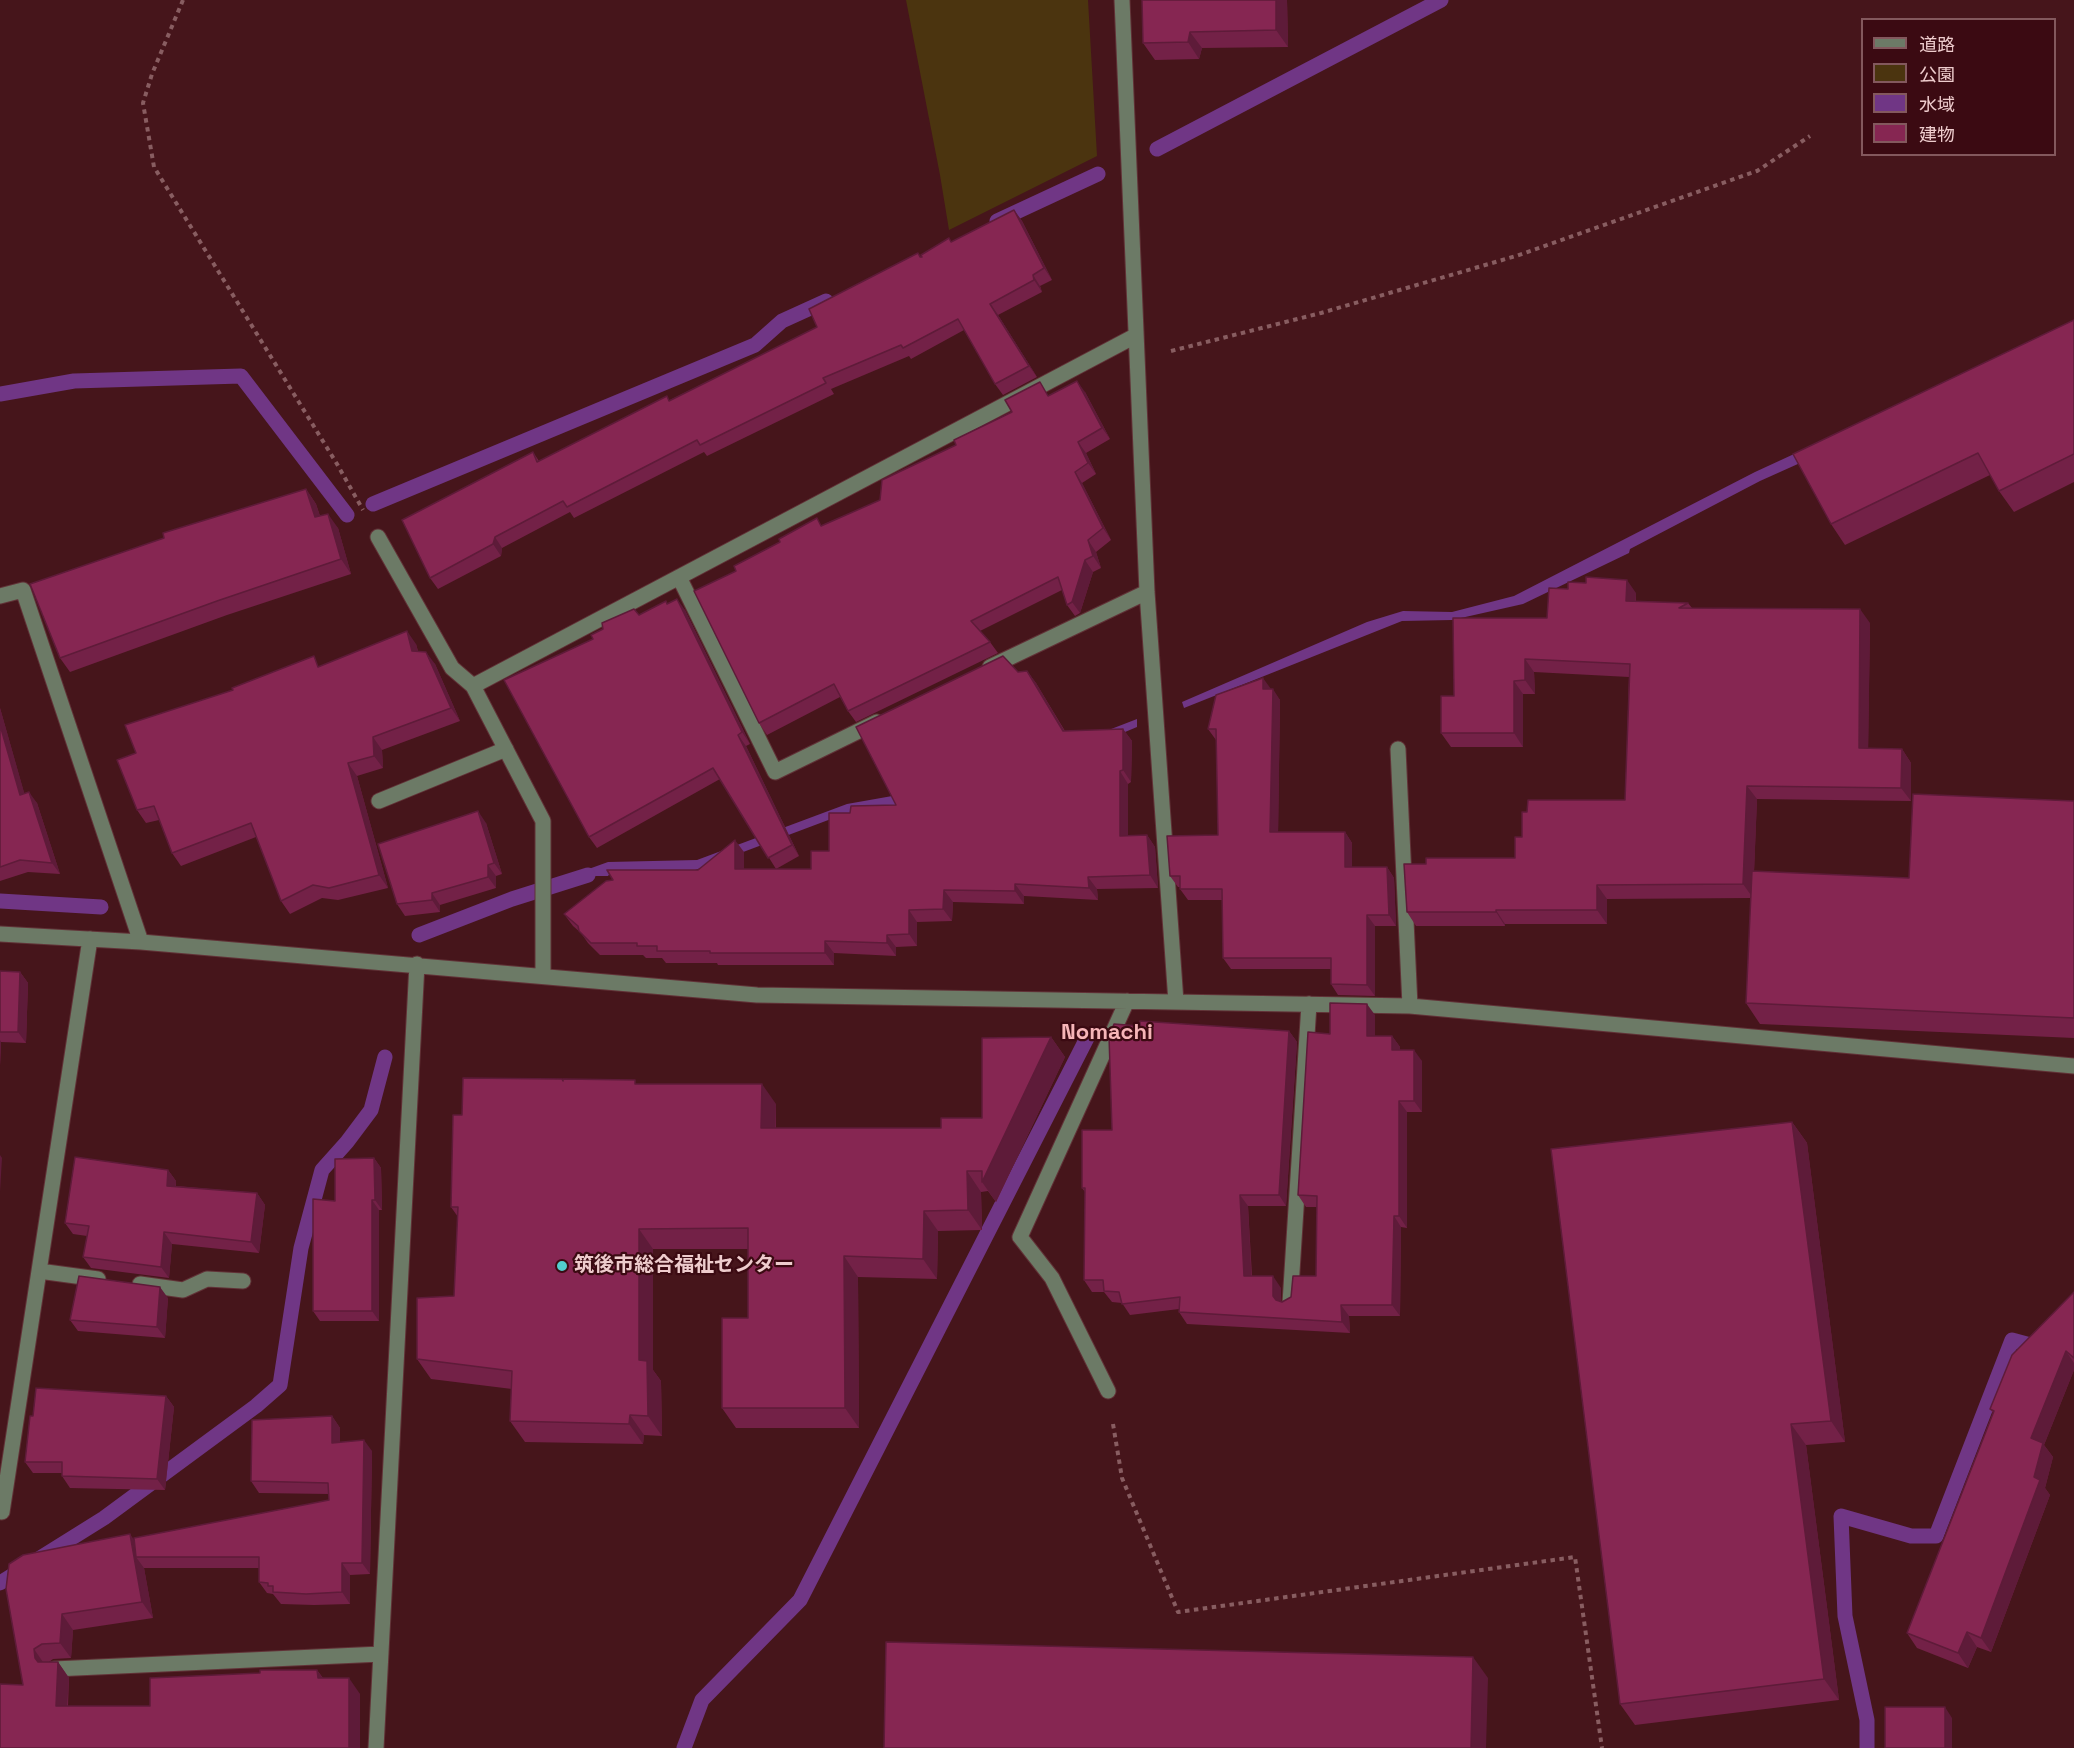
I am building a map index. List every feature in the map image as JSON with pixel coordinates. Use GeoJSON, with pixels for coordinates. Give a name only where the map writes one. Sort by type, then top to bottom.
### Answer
{"type":"FeatureCollection","features":[{"type":"Feature","properties":{"kind":"street"},"geometry":{"type":"LineString","coordinates":[[1122,0],[1147,592],[1176,1002]]}},
{"type":"Feature","properties":{"kind":"street"},"geometry":{"type":"LineString","coordinates":[[473,686],[1135,336]]}},
{"type":"Feature","properties":{"kind":"street"},"geometry":{"type":"LineString","coordinates":[[378,537],[452,668],[473,686],[543,821],[543,976]]}},
{"type":"Feature","properties":{"kind":"street"},"geometry":{"type":"LineString","coordinates":[[679,577],[775,772],[892,715]]}},
{"type":"Feature","properties":{"kind":"street"},"geometry":{"type":"LineString","coordinates":[[0,596],[23,590],[141,942]]}},
{"type":"Feature","properties":{"kind":"street"},"geometry":{"type":"LineString","coordinates":[[977,674],[1147,592]]}},
{"type":"Feature","properties":{"kind":"street"},"geometry":{"type":"LineString","coordinates":[[379,801],[506,749]]}},
{"type":"Feature","properties":{"kind":"street"},"geometry":{"type":"LineString","coordinates":[[1398,749],[1410,1006]]}},
{"type":"Feature","properties":{"kind":"street"},"geometry":{"type":"LineString","coordinates":[[0,934],[141,942],[417,964],[757,995],[1410,1006],[2074,1066]]}},
{"type":"Feature","properties":{"kind":"street"},"geometry":{"type":"LineString","coordinates":[[0,1511],[2,1512],[90,939]]}},
{"type":"Feature","properties":{"kind":"street"},"geometry":{"type":"LineString","coordinates":[[376,1748],[417,964]]}},
{"type":"Feature","properties":{"kind":"street"},"geometry":{"type":"LineString","coordinates":[[1108,1391],[1053,1278],[1020,1237],[1127,1001]]}},
{"type":"Feature","properties":{"kind":"street"},"geometry":{"type":"LineString","coordinates":[[1290,1303],[1309,1004]]}},
{"type":"Feature","properties":{"kind":"street"},"geometry":{"type":"LineString","coordinates":[[39,1271],[183,1290],[207,1279],[243,1281]]}},
{"type":"Feature","properties":{"kind":"street"},"geometry":{"type":"LineString","coordinates":[[54,1669],[381,1654]]}},
{"type":"Feature","properties":{"kind":"path"},"geometry":{"type":"LineString","coordinates":[[183,0],[142,103],[154,167],[337,464],[378,537]]}},
{"type":"Feature","properties":{"kind":"path"},"geometry":{"type":"LineString","coordinates":[[1137,360],[1321,313],[1516,256],[1757,171],[1810,136]]}},
{"type":"Feature","properties":{"kind":"path"},"geometry":{"type":"LineString","coordinates":[[1108,1391],[1122,1478],[1178,1612],[1575,1557],[1602,1748]]}},
{"type":"Feature","properties":{"kind":"green space"},"geometry":{"type":"Polygon","coordinates":[[[906,0],[1088,0],[1097,156],[949,230],[906,0]]]}},
{"type":"Feature","properties":{"kind":"water"},"geometry":{"type":"Polygon","coordinates":[[[2074,340],[1760,481],[1630,549],[1629,553],[1523,604],[1452,620],[1402,621],[1184,708],[1182,702],[1367,622],[1403,611],[1452,612],[1514,596],[1755,472],[1946,384],[2074,340]]]}},
{"type":"Feature","properties":{"kind":"water"},"geometry":{"type":"Polygon","coordinates":[[[1137,719],[1137,727],[1020,776],[990,785],[831,819],[690,872],[610,873],[608,876],[594,876],[578,884],[574,884],[571,880],[572,875],[608,862],[697,860],[847,804],[977,781],[1137,719]]]}},
{"type":"Feature","properties":{"kind":"building"},"geometry":{"type":"Polygon","coordinates":[[[1142,0],[1276,0],[1276,30],[1190,32],[1188,42],[1143,43],[1142,0]]]}},
{"type":"Feature","properties":{"kind":"building"},"geometry":{"type":"Polygon","coordinates":[[[1014,210],[1044,268],[1033,275],[1034,280],[990,304],[1029,366],[995,384],[958,319],[903,348],[901,345],[823,378],[826,383],[700,445],[697,440],[567,507],[563,501],[495,537],[493,544],[430,578],[402,520],[533,452],[537,462],[667,396],[669,401],[817,327],[809,309],[918,253],[922,257],[921,255],[949,238],[951,242],[1014,210]]]}},
{"type":"Feature","properties":{"kind":"building"},"geometry":{"type":"Polygon","coordinates":[[[2074,320],[2074,454],[1999,491],[1978,453],[1831,524],[1793,454],[2074,320]]]}},
{"type":"Feature","properties":{"kind":"building"},"geometry":{"type":"Polygon","coordinates":[[[1077,381],[1102,428],[1078,442],[1088,463],[1075,472],[1103,528],[1088,540],[1093,556],[1085,560],[1072,602],[1067,605],[1058,577],[971,621],[990,642],[848,711],[834,684],[759,723],[694,591],[736,571],[734,566],[780,542],[779,539],[817,518],[821,526],[880,500],[882,480],[956,445],[954,440],[1012,412],[1005,400],[1040,382],[1048,396],[1077,381]]]}},
{"type":"Feature","properties":{"kind":"building"},"geometry":{"type":"Polygon","coordinates":[[[306,489],[315,517],[328,514],[341,559],[60,658],[30,584],[164,538],[163,533],[306,489]]]}},
{"type":"Feature","properties":{"kind":"building"},"geometry":{"type":"Polygon","coordinates":[[[1586,577],[1627,580],[1626,601],[1688,603],[1679,608],[1860,609],[1859,748],[1902,749],[1901,788],[1747,786],[1743,884],[1597,885],[1597,910],[1407,912],[1404,864],[1426,864],[1426,858],[1515,858],[1515,837],[1522,837],[1522,812],[1527,812],[1528,800],[1625,800],[1630,664],[1525,659],[1525,680],[1514,681],[1514,733],[1441,733],[1441,696],[1454,696],[1453,618],[1547,618],[1549,588],[1568,589],[1568,582],[1586,583],[1586,577]]]}},
{"type":"Feature","properties":{"kind":"building"},"geometry":{"type":"Polygon","coordinates":[[[677,599],[742,732],[738,735],[792,845],[768,858],[713,768],[589,837],[504,680],[593,639],[591,635],[603,629],[602,623],[634,609],[639,615],[666,601],[667,604],[677,599]]]}},
{"type":"Feature","properties":{"kind":"building"},"geometry":{"type":"Polygon","coordinates":[[[407,631],[412,651],[426,652],[451,708],[373,737],[374,756],[348,763],[379,875],[329,888],[313,885],[281,901],[251,823],[172,853],[154,806],[137,810],[117,760],[136,753],[125,725],[233,690],[232,688],[314,656],[318,667],[407,631]]]}},
{"type":"Feature","properties":{"kind":"building"},"geometry":{"type":"Polygon","coordinates":[[[1003,656],[1018,672],[1027,671],[1063,731],[1123,729],[1123,770],[1120,771],[1120,836],[1147,835],[1150,875],[1088,877],[1089,888],[1015,884],[1015,891],[944,890],[943,909],[909,910],[909,934],[887,935],[887,943],[825,941],[825,953],[657,951],[657,946],[637,946],[637,943],[591,943],[579,931],[578,926],[564,914],[606,881],[613,880],[607,870],[698,870],[735,840],[735,869],[811,869],[811,851],[829,851],[829,813],[850,813],[851,806],[896,805],[856,727],[1003,656]]]}},
{"type":"Feature","properties":{"kind":"building"},"geometry":{"type":"Polygon","coordinates":[[[1263,678],[1263,689],[1273,689],[1270,832],[1345,832],[1345,867],[1387,867],[1389,915],[1367,915],[1367,985],[1331,984],[1331,958],[1223,958],[1222,889],[1180,889],[1180,876],[1170,876],[1167,836],[1218,835],[1216,729],[1208,729],[1216,695],[1263,678]]]}},
{"type":"Feature","properties":{"kind":"building"},"geometry":{"type":"Polygon","coordinates":[[[0,725],[20,795],[29,792],[52,863],[20,860],[0,867],[0,725]]]}},
{"type":"Feature","properties":{"kind":"building"},"geometry":{"type":"Polygon","coordinates":[[[1913,794],[2074,801],[2074,1018],[1746,1003],[1752,871],[1909,878],[1913,794]]]}},
{"type":"Feature","properties":{"kind":"building"},"geometry":{"type":"Polygon","coordinates":[[[478,811],[494,863],[488,865],[488,877],[432,893],[432,900],[397,904],[378,844],[478,811]]]}},
{"type":"Feature","properties":{"kind":"building"},"geometry":{"type":"Polygon","coordinates":[[[0,971],[20,972],[18,1032],[0,1032],[0,971]]]}},
{"type":"Feature","properties":{"kind":"building"},"geometry":{"type":"Polygon","coordinates":[[[1330,1003],[1367,1004],[1367,1036],[1392,1036],[1392,1050],[1414,1050],[1414,1101],[1399,1101],[1399,1216],[1394,1216],[1392,1305],[1341,1305],[1342,1322],[1179,1312],[1180,1297],[1122,1304],[1119,1292],[1104,1291],[1103,1280],[1084,1280],[1085,1188],[1082,1188],[1082,1130],[1112,1130],[1109,1036],[1114,1024],[1140,1026],[1140,1021],[1289,1031],[1279,1195],[1240,1195],[1244,1276],[1273,1276],[1273,1296],[1282,1302],[1291,1297],[1293,1276],[1316,1276],[1317,1196],[1298,1195],[1308,1032],[1330,1034],[1330,1003]]]}},
{"type":"Feature","properties":{"kind":"building","name":"筑後市総合福祉センター"},"geometry":{"type":"Polygon","coordinates":[[[1051,1037],[982,1182],[982,1171],[967,1171],[968,1210],[924,1211],[923,1259],[844,1256],[845,1408],[722,1408],[722,1318],[748,1318],[748,1228],[639,1229],[639,1360],[647,1361],[648,1416],[630,1415],[629,1424],[510,1421],[512,1371],[417,1359],[417,1298],[454,1296],[458,1207],[451,1207],[453,1115],[462,1115],[463,1078],[562,1079],[563,1081],[563,1079],[635,1080],[635,1084],[762,1084],[761,1128],[941,1128],[941,1118],[982,1118],[982,1038],[1051,1037]]]}},
{"type":"Feature","properties":{"kind":"building"},"geometry":{"type":"Polygon","coordinates":[[[1792,1122],[1831,1421],[1791,1424],[1824,1679],[1620,1704],[1551,1149],[1792,1122]]]}},
{"type":"Feature","properties":{"kind":"building"},"geometry":{"type":"Polygon","coordinates":[[[75,1157],[168,1170],[167,1186],[257,1193],[251,1242],[164,1232],[161,1267],[83,1257],[89,1226],[65,1223],[75,1157]]]}},
{"type":"Feature","properties":{"kind":"building"},"geometry":{"type":"Polygon","coordinates":[[[374,1158],[372,1311],[313,1311],[313,1199],[335,1201],[335,1159],[374,1158]]]}},
{"type":"Feature","properties":{"kind":"building"},"geometry":{"type":"Polygon","coordinates":[[[79,1276],[160,1287],[157,1327],[70,1320],[79,1276]]]}},
{"type":"Feature","properties":{"kind":"building"},"geometry":{"type":"Polygon","coordinates":[[[2074,1292],[2074,1358],[2066,1351],[2031,1438],[2043,1443],[2034,1477],[2040,1480],[1981,1638],[1967,1632],[1958,1653],[1907,1633],[1994,1411],[1990,1409],[2012,1355],[2074,1292]]]}},
{"type":"Feature","properties":{"kind":"building"},"geometry":{"type":"Polygon","coordinates":[[[36,1388],[166,1396],[157,1479],[62,1476],[62,1462],[25,1462],[30,1416],[33,1416],[36,1388]]]}},
{"type":"Feature","properties":{"kind":"building"},"geometry":{"type":"Polygon","coordinates":[[[332,1416],[332,1443],[364,1440],[362,1563],[342,1563],[342,1592],[306,1594],[273,1592],[273,1586],[259,1582],[259,1557],[136,1557],[134,1538],[329,1500],[328,1483],[251,1481],[252,1420],[332,1416]]]}},
{"type":"Feature","properties":{"kind":"building"},"geometry":{"type":"Polygon","coordinates":[[[130,1534],[142,1602],[62,1614],[60,1643],[42,1644],[34,1649],[38,1662],[58,1662],[56,1706],[150,1706],[150,1678],[260,1673],[260,1670],[317,1670],[318,1678],[349,1678],[349,1748],[0,1748],[0,1684],[23,1685],[6,1589],[9,1564],[23,1555],[130,1534]]]}},
{"type":"Feature","properties":{"kind":"building"},"geometry":{"type":"Polygon","coordinates":[[[886,1642],[1473,1657],[1471,1748],[884,1748],[886,1642]]]}},
{"type":"Feature","properties":{"kind":"building"},"geometry":{"type":"Polygon","coordinates":[[[1885,1707],[1945,1707],[1945,1748],[1885,1748],[1885,1707]]]}},
{"type":"Feature","properties":{"kind":"waterway"},"geometry":{"type":"LineString","coordinates":[[1157,149],[1441,0]]}},
{"type":"Feature","properties":{"kind":"waterway"},"geometry":{"type":"LineString","coordinates":[[997,221],[1098,174]]}},
{"type":"Feature","properties":{"kind":"waterway"},"geometry":{"type":"LineString","coordinates":[[373,504],[755,345],[782,321],[826,301]]}},
{"type":"Feature","properties":{"kind":"waterway"},"geometry":{"type":"LineString","coordinates":[[0,394],[74,381],[241,376],[347,515]]}},
{"type":"Feature","properties":{"kind":"waterway"},"geometry":{"type":"LineString","coordinates":[[419,935],[512,899],[588,875]]}},
{"type":"Feature","properties":{"kind":"waterway"},"geometry":{"type":"LineString","coordinates":[[0,901],[101,907]]}},
{"type":"Feature","properties":{"kind":"waterway"},"geometry":{"type":"LineString","coordinates":[[684,1748],[702,1700],[800,1600],[1087,1038]]}},
{"type":"Feature","properties":{"kind":"waterway"},"geometry":{"type":"LineString","coordinates":[[0,1583],[104,1518],[256,1406],[280,1385],[301,1248],[322,1170],[371,1110],[385,1057]]}},
{"type":"Feature","properties":{"kind":"waterway"},"geometry":{"type":"LineString","coordinates":[[1867,1748],[1867,1720],[1845,1616],[1841,1516],[1911,1536],[1936,1536],[2012,1340],[2071,1356],[2074,1353]]}},
{"type":"Feature","properties":{"kind":"place","name":"筑後市総合福祉センター"},"geometry":{"type":"Point","coordinates":[562,1266]}},
{"type":"Feature","properties":{"kind":"district","name":"Nomachi"},"geometry":{"type":"Point","coordinates":[1107,1033]}}]}
